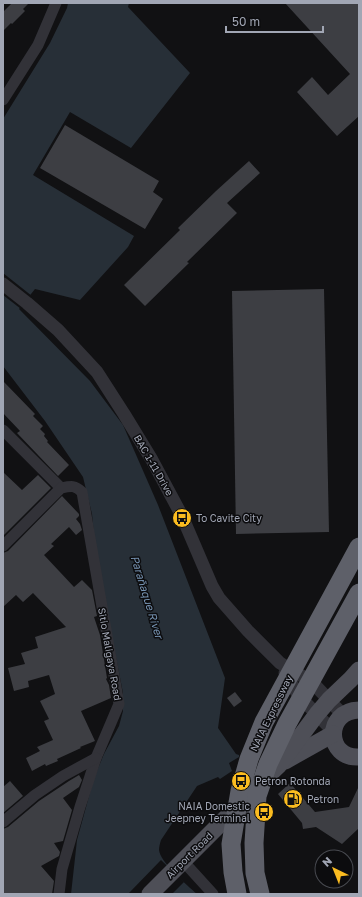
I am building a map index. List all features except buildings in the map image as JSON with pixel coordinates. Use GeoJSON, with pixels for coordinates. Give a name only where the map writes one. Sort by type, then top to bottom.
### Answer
{"type":"FeatureCollection","features":[{"type":"Feature","properties":{"kind":"highway","name":"NAIA Expressway"},"geometry":{"type":"LineString","coordinates":[[237,894],[232,872],[231,844],[240,791],[249,759],[264,722],[359,547]]}},
{"type":"Feature","properties":{"kind":"highway","name":"NAIA Expressway"},"geometry":{"type":"LineString","coordinates":[[260,894],[255,873],[254,842],[257,796],[268,764],[288,724],[359,593]]}},
{"type":"Feature","properties":{"kind":"main road"},"geometry":{"type":"LineString","coordinates":[[279,765],[317,714],[355,675]]}},
{"type":"Feature","properties":{"kind":"main road"},"geometry":{"type":"LineString","coordinates":[[355,675],[349,713],[338,719],[333,733],[335,743],[340,751],[348,756],[359,757]]}},
{"type":"Feature","properties":{"kind":"main road"},"geometry":{"type":"LineString","coordinates":[[279,765],[333,733]]}},
{"type":"Feature","properties":{"kind":"main road","name":"Airport Road"},"geometry":{"type":"LineString","coordinates":[[150,894],[279,765]]}},
{"type":"Feature","properties":{"kind":"street"},"geometry":{"type":"LineString","coordinates":[[3,100],[38,44],[56,3]]}},
{"type":"Feature","properties":{"kind":"street","name":"BAC 1-11 Drive"},"geometry":{"type":"LineString","coordinates":[[3,284],[58,330],[97,372],[152,460],[182,516],[212,586],[219,598],[248,631],[280,663],[312,682],[329,700],[349,713]]}},
{"type":"Feature","properties":{"kind":"street"},"geometry":{"type":"LineString","coordinates":[[3,430],[65,487],[3,546]]}},
{"type":"Feature","properties":{"kind":"street","name":"Sitio Maligaya Road"},"geometry":{"type":"LineString","coordinates":[[60,894],[62,869],[80,807],[96,758],[119,704],[82,492],[76,487],[65,487]]}},
{"type":"Feature","properties":{"kind":"street","name":"BAC 1-11 Drive"},"geometry":{"type":"LineString","coordinates":[[280,663],[299,696],[333,733]]}},
{"type":"Feature","properties":{"kind":"street"},"geometry":{"type":"LineString","coordinates":[[3,822],[35,795],[63,776],[96,758]]}},
{"type":"Feature","properties":{"kind":"street"},"geometry":{"type":"LineString","coordinates":[[178,866],[213,894]]}},
{"type":"Feature","properties":{"kind":"water","name":"Parañaque River"},"geometry":{"type":"Polygon","coordinates":[[[68,3],[129,3],[128,7],[190,73],[131,148],[70,112],[33,175],[134,236],[128,247],[80,300],[35,289],[19,309],[90,381],[123,425],[158,505],[225,678],[218,728],[239,757],[229,763],[232,771],[220,779],[218,777],[197,786],[161,840],[159,848],[164,861],[197,894],[71,894],[77,840],[94,778],[104,754],[119,726],[123,711],[123,693],[96,555],[92,514],[83,477],[45,421],[3,366],[3,119],[50,43],[68,3]]]}},
{"type":"Feature","properties":{"kind":"pier"},"geometry":{"type":"Polygon","coordinates":[[[3,273],[32,296],[21,309],[3,295],[3,273]]]}},
{"type":"Feature","properties":{"kind":"pier"},"geometry":{"type":"Polygon","coordinates":[[[161,860],[184,882],[172,894],[128,894],[161,860]]]}},
{"type":"Feature","properties":{"kind":"place","name":"To Cavite City"},"geometry":{"type":"Point","coordinates":[182,518]}},
{"type":"Feature","properties":{"kind":"place","name":"Petron Rotonda"},"geometry":{"type":"Point","coordinates":[241,781]}},
{"type":"Feature","properties":{"kind":"place","name":"Petron"},"geometry":{"type":"Point","coordinates":[293,799]}},
{"type":"Feature","properties":{"kind":"place","name":"NAIA Domestic Jeepney Terminal"},"geometry":{"type":"Point","coordinates":[264,812]}}]}
